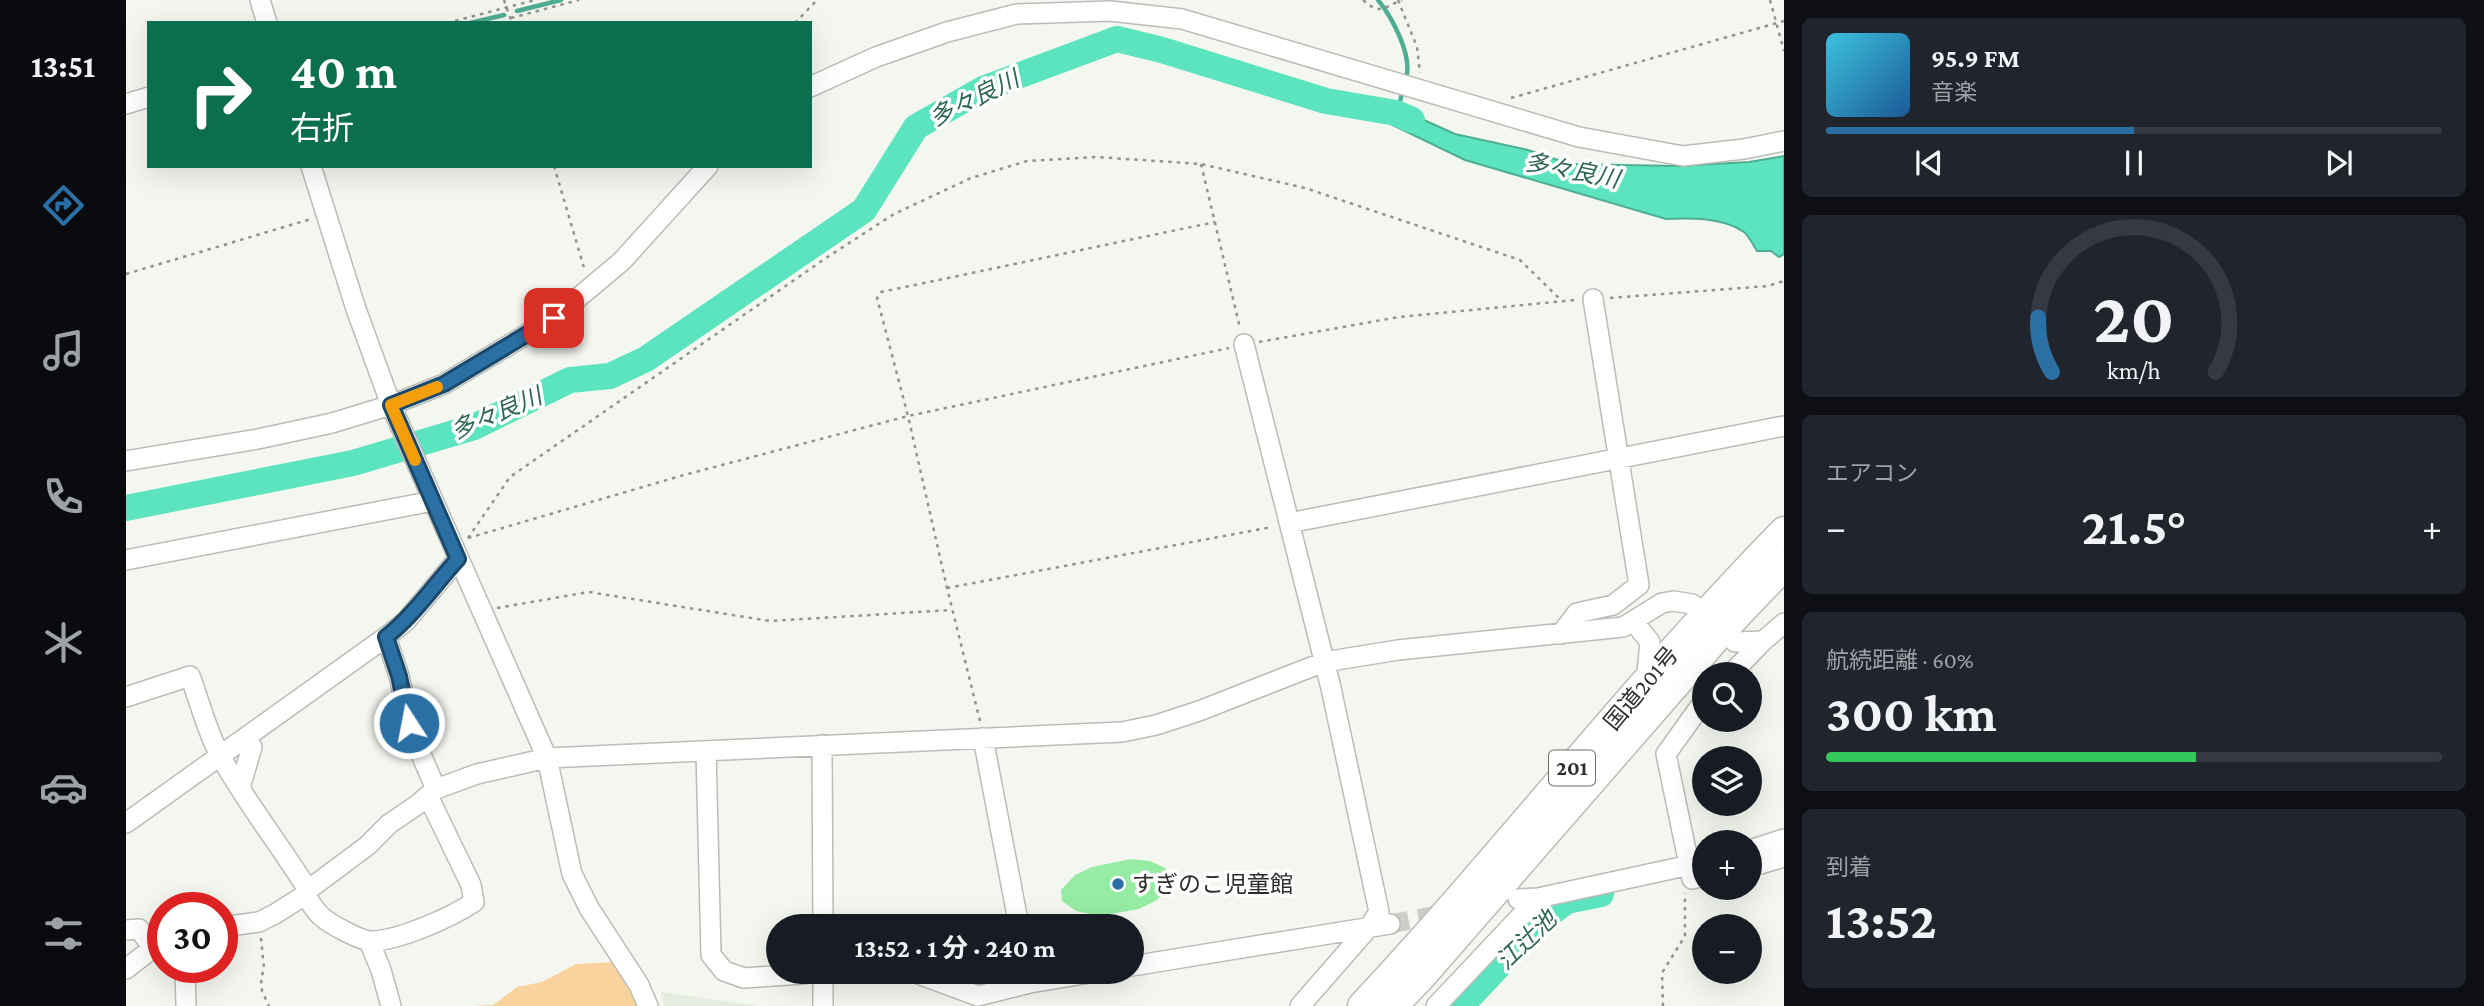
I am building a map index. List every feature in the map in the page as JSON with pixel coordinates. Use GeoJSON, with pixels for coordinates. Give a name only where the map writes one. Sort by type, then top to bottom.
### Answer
{"type":"FeatureCollection","features":[{"type":"Feature","properties":{"kind":"highway","name":"国道201号"},"geometry":{"type":"LineString","coordinates":[[1393,1006],[1421,976],[1714,621],[1784,531]]}},
{"type":"Feature","properties":{"kind":"highway","name":"国道201号"},"geometry":{"type":"LineString","coordinates":[[1362,1006],[1406,960],[1645,683],[1714,621],[1784,566]]}},
{"type":"Feature","properties":{"kind":"street"},"geometry":{"type":"LineString","coordinates":[[260,0],[266,21]]}},
{"type":"Feature","properties":{"kind":"street"},"geometry":{"type":"LineString","coordinates":[[812,86],[876,57],[947,32],[1017,14],[1110,11],[1182,19],[1578,137],[1683,156],[1784,141]]}},
{"type":"Feature","properties":{"kind":"street"},"geometry":{"type":"LineString","coordinates":[[126,104],[147,98]]}},
{"type":"Feature","properties":{"kind":"street"},"geometry":{"type":"LineString","coordinates":[[312,168],[356,309],[393,409],[431,498],[460,548],[482,610],[547,758],[572,874],[589,908],[639,985],[648,1006]]}},
{"type":"Feature","properties":{"kind":"street"},"geometry":{"type":"LineString","coordinates":[[126,460],[258,439],[393,409],[444,384],[554,318],[622,261],[706,168]]}},
{"type":"Feature","properties":{"kind":"street"},"geometry":{"type":"LineString","coordinates":[[1561,634],[1577,613],[1613,605],[1639,585],[1593,299]]}},
{"type":"Feature","properties":{"kind":"street"},"geometry":{"type":"LineString","coordinates":[[1244,345],[1324,662],[1379,912],[1300,1006]]}},
{"type":"Feature","properties":{"kind":"street"},"geometry":{"type":"LineString","coordinates":[[1289,523],[1784,426]]}},
{"type":"Feature","properties":{"kind":"street"},"geometry":{"type":"LineString","coordinates":[[126,560],[431,498]]}},
{"type":"Feature","properties":{"kind":"street"},"geometry":{"type":"LineString","coordinates":[[126,823],[406,621],[460,548]]}},
{"type":"Feature","properties":{"kind":"street"},"geometry":{"type":"LineString","coordinates":[[238,925],[259,922],[275,914],[367,846],[388,824],[432,792],[477,775],[547,758],[1122,732],[1156,725],[1199,711],[1324,662],[1398,650],[1611,629],[1634,622],[1662,603],[1673,601],[1692,604],[1735,642],[1763,641]]}},
{"type":"Feature","properties":{"kind":"street"},"geometry":{"type":"LineString","coordinates":[[1634,622],[1650,642],[1645,683]]}},
{"type":"Feature","properties":{"kind":"street"},"geometry":{"type":"LineString","coordinates":[[1743,662],[1784,623]]}},
{"type":"Feature","properties":{"kind":"street"},"geometry":{"type":"LineString","coordinates":[[126,697],[190,676],[219,755],[266,830],[282,847],[319,915],[369,942],[397,936],[458,913],[474,902],[471,886],[432,792],[409,723],[399,676],[386,637]]}},
{"type":"Feature","properties":{"kind":"street"},"geometry":{"type":"LineString","coordinates":[[1692,718],[1666,754],[1692,852]]}},
{"type":"Feature","properties":{"kind":"street"},"geometry":{"type":"LineString","coordinates":[[240,788],[252,747],[245,738]]}},
{"type":"Feature","properties":{"kind":"street"},"geometry":{"type":"LineString","coordinates":[[983,738],[1017,914]]}},
{"type":"Feature","properties":{"kind":"street"},"geometry":{"type":"LineString","coordinates":[[822,745],[822,914]]}},
{"type":"Feature","properties":{"kind":"street"},"geometry":{"type":"LineString","coordinates":[[706,751],[710,955],[724,971],[744,978],[766,976]]}},
{"type":"Feature","properties":{"kind":"street"},"geometry":{"type":"LineString","coordinates":[[1762,846],[1784,839]]}},
{"type":"Feature","properties":{"kind":"street"},"geometry":{"type":"LineString","coordinates":[[1762,863],[1784,857]]}},
{"type":"Feature","properties":{"kind":"street"},"geometry":{"type":"LineString","coordinates":[[1436,1006],[1528,899],[1692,872]]}},
{"type":"Feature","properties":{"kind":"street"},"geometry":{"type":"LineString","coordinates":[[1144,964],[1390,924]]}},
{"type":"Feature","properties":{"kind":"street"},"geometry":{"type":"LineString","coordinates":[[126,930],[139,929],[147,936]]}},
{"type":"Feature","properties":{"kind":"street"},"geometry":{"type":"LineString","coordinates":[[369,942],[381,970],[391,1006]]}},
{"type":"Feature","properties":{"kind":"street"},"geometry":{"type":"LineString","coordinates":[[126,969],[147,954]]}},
{"type":"Feature","properties":{"kind":"street"},"geometry":{"type":"LineString","coordinates":[[185,983],[186,1006]]}},
{"type":"Feature","properties":{"kind":"street"},"geometry":{"type":"LineString","coordinates":[[816,984],[822,1006]]}},
{"type":"Feature","properties":{"kind":"street"},"geometry":{"type":"LineString","coordinates":[[946,984],[978,996],[1010,984]]}},
{"type":"Feature","properties":{"kind":"path"},"geometry":{"type":"LineString","coordinates":[[505,0],[512,20],[579,0]]}},
{"type":"Feature","properties":{"kind":"path"},"geometry":{"type":"LineString","coordinates":[[455,21],[535,0]]}},
{"type":"Feature","properties":{"kind":"path"},"geometry":{"type":"LineString","coordinates":[[797,21],[817,0]]}},
{"type":"Feature","properties":{"kind":"path"},"geometry":{"type":"LineString","coordinates":[[1363,0],[1373,9],[1382,10],[1400,0],[1417,47],[1421,89]]}},
{"type":"Feature","properties":{"kind":"path"},"geometry":{"type":"LineString","coordinates":[[1770,0],[1784,51]]}},
{"type":"Feature","properties":{"kind":"path"},"geometry":{"type":"LineString","coordinates":[[1495,111],[1511,98],[1784,22]]}},
{"type":"Feature","properties":{"kind":"path"},"geometry":{"type":"LineString","coordinates":[[460,548],[510,477],[826,258],[894,214],[971,177],[1027,161],[1096,157],[1201,164],[1305,188],[1520,260],[1562,301]]}},
{"type":"Feature","properties":{"kind":"path"},"geometry":{"type":"LineString","coordinates":[[1201,164],[1244,345]]}},
{"type":"Feature","properties":{"kind":"path"},"geometry":{"type":"LineString","coordinates":[[555,168],[590,288]]}},
{"type":"Feature","properties":{"kind":"path"},"geometry":{"type":"LineString","coordinates":[[126,274],[326,215]]}},
{"type":"Feature","properties":{"kind":"path"},"geometry":{"type":"LineString","coordinates":[[983,738],[908,416],[877,298],[881,292],[1215,222]]}},
{"type":"Feature","properties":{"kind":"path"},"geometry":{"type":"LineString","coordinates":[[460,548],[684,475],[908,416],[1244,345],[1399,317],[1562,301],[1768,286],[1784,281]]}},
{"type":"Feature","properties":{"kind":"path"},"geometry":{"type":"LineString","coordinates":[[947,588],[1289,523]]}},
{"type":"Feature","properties":{"kind":"path"},"geometry":{"type":"LineString","coordinates":[[482,610],[589,592],[770,621],[952,610]]}},
{"type":"Feature","properties":{"kind":"path"},"geometry":{"type":"LineString","coordinates":[[1663,1006],[1662,973],[1685,936],[1685,885],[1692,877]]}},
{"type":"Feature","properties":{"kind":"path"},"geometry":{"type":"LineString","coordinates":[[259,922],[264,968],[262,991],[269,1006]]}},
{"type":"Feature","properties":{"kind":"shaded area"},"geometry":{"type":"Polygon","coordinates":[[[612,962],[627,980],[638,1006],[472,1006],[493,1005],[517,987],[542,982],[576,964],[612,962]]]}},
{"type":"Feature","properties":{"kind":"shaded area"},"geometry":{"type":"Polygon","coordinates":[[[661,992],[759,1006],[664,1006],[661,992]]]}},
{"type":"Feature","properties":{"kind":"water"},"geometry":{"type":"Polygon","coordinates":[[[1382,101],[1455,134],[1528,150],[1570,164],[1677,166],[1749,162],[1784,156],[1784,254],[1779,257],[1771,251],[1757,251],[1744,232],[1716,221],[1666,219],[1465,160],[1378,118],[1382,101]]]}},
{"type":"Feature","properties":{"kind":"building","name":"すぎのこ児童館"},"geometry":{"type":"Polygon","coordinates":[[[1131,859],[1150,861],[1165,868],[1172,880],[1168,889],[1157,900],[1139,909],[1111,914],[1076,911],[1062,901],[1061,890],[1075,875],[1092,867],[1131,859]]]}},
{"type":"Feature","properties":{"kind":"waterway"},"geometry":{"type":"LineString","coordinates":[[517,11],[561,0]]}},
{"type":"Feature","properties":{"kind":"waterway"},"geometry":{"type":"LineString","coordinates":[[1378,0],[1395,26],[1404,48],[1407,59],[1406,78]]}},
{"type":"Feature","properties":{"kind":"waterway"},"geometry":{"type":"LineString","coordinates":[[478,21],[504,15]]}},
{"type":"Feature","properties":{"kind":"waterway","name":"多々良川"},"geometry":{"type":"LineString","coordinates":[[126,508],[353,463],[474,427],[570,380],[610,376],[646,359],[864,210],[916,127],[983,89],[1117,39],[1162,50],[1326,101],[1396,113],[1412,120]]}},
{"type":"Feature","properties":{"kind":"waterway"},"geometry":{"type":"LineString","coordinates":[[1397,112],[1403,90]]}},
{"type":"Feature","properties":{"kind":"waterway","name":"江辻池"},"geometry":{"type":"LineString","coordinates":[[1461,1006],[1545,917],[1567,901],[1601,894]]}},
{"type":"Feature","properties":{"kind":"tunnel"},"geometry":{"type":"LineString","coordinates":[[1390,924],[1449,913]]}},
{"type":"Feature","properties":{"kind":"slow traffic"},"geometry":{"type":"LineString","coordinates":[[415,460],[391,405],[437,387]]}},
{"type":"Feature","properties":{"kind":"place","name":"すぎのこ児童館"},"geometry":{"type":"Point","coordinates":[1118,884]}},
{"type":"Feature","properties":{"kind":"route"},"geometry":{"type":"LineString","coordinates":[[409,723],[399,676],[386,637],[406,621],[434,584],[458,559],[391,405],[444,384],[554,318]]}}]}
